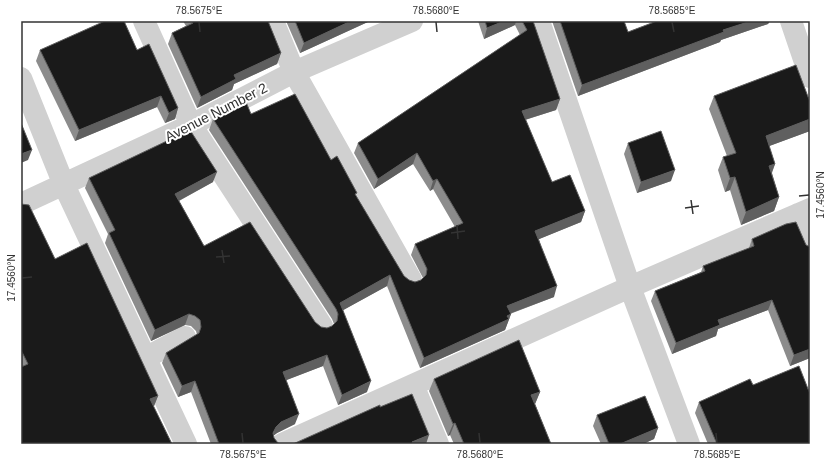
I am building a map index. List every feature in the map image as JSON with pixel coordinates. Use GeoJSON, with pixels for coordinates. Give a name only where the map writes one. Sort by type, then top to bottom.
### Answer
{"type":"FeatureCollection","features":[{"type":"Feature","properties":{"kind":"street"},"geometry":{"type":"LineString","coordinates":[[144,21],[191,125],[322,326]]}},
{"type":"Feature","properties":{"kind":"street"},"geometry":{"type":"LineString","coordinates":[[273,21],[294,72],[411,280]]}},
{"type":"Feature","properties":{"kind":"street","name":"Avenue Number 2"},"geometry":{"type":"LineString","coordinates":[[21,204],[191,125],[294,72],[412,21]]}},
{"type":"Feature","properties":{"kind":"street"},"geometry":{"type":"LineString","coordinates":[[539,21],[630,287],[689,444]]}},
{"type":"Feature","properties":{"kind":"street"},"geometry":{"type":"LineString","coordinates":[[792,21],[810,77]]}},
{"type":"Feature","properties":{"kind":"street"},"geometry":{"type":"LineString","coordinates":[[21,78],[64,185],[186,444]]}},
{"type":"Feature","properties":{"kind":"street"},"geometry":{"type":"LineString","coordinates":[[282,444],[630,287],[804,211],[810,246]]}},
{"type":"Feature","properties":{"kind":"street"},"geometry":{"type":"LineString","coordinates":[[145,358],[185,338]]}},
{"type":"Feature","properties":{"kind":"street"},"geometry":{"type":"LineString","coordinates":[[413,385],[438,444]]}},
{"type":"Feature","properties":{"kind":"building"},"geometry":{"type":"Polygon","coordinates":[[[105,21],[124,21],[137,50],[149,44],[178,108],[169,113],[161,96],[79,130],[40,50],[105,21]]]}},
{"type":"Feature","properties":{"kind":"building"},"geometry":{"type":"Polygon","coordinates":[[[192,21],[268,21],[281,53],[234,75],[236,79],[201,97],[172,33],[193,23],[192,21]]]}},
{"type":"Feature","properties":{"kind":"building"},"geometry":{"type":"Polygon","coordinates":[[[295,21],[351,21],[304,43],[295,21]]]}},
{"type":"Feature","properties":{"kind":"building"},"geometry":{"type":"Polygon","coordinates":[[[485,21],[504,21],[487,28],[485,21]]]}},
{"type":"Feature","properties":{"kind":"building"},"geometry":{"type":"Polygon","coordinates":[[[522,21],[533,21],[560,99],[522,111],[552,182],[570,175],[585,211],[535,231],[557,286],[507,306],[511,314],[507,316],[509,319],[424,358],[390,275],[340,303],[371,381],[342,395],[327,355],[283,372],[299,414],[281,422],[276,427],[273,433],[274,438],[280,444],[219,444],[195,381],[182,386],[166,353],[199,333],[201,327],[200,320],[189,314],[155,330],[109,233],[115,230],[89,178],[190,130],[217,172],[175,194],[204,246],[250,222],[315,322],[321,327],[327,328],[332,326],[337,321],[338,314],[336,309],[213,119],[246,102],[251,114],[295,94],[331,160],[337,156],[357,193],[355,194],[404,276],[415,282],[421,280],[426,275],[427,269],[415,244],[463,223],[437,179],[433,181],[417,153],[378,179],[358,143],[527,30],[522,21]]]}},
{"type":"Feature","properties":{"kind":"building"},"geometry":{"type":"Polygon","coordinates":[[[560,21],[624,21],[628,32],[657,21],[751,21],[723,30],[724,32],[582,85],[560,21]]]}},
{"type":"Feature","properties":{"kind":"building"},"geometry":{"type":"Polygon","coordinates":[[[796,65],[810,102],[810,119],[766,136],[775,164],[769,166],[779,197],[746,212],[735,177],[730,178],[723,157],[736,153],[714,96],[796,65]]]}},
{"type":"Feature","properties":{"kind":"building"},"geometry":{"type":"Polygon","coordinates":[[[21,123],[32,150],[21,154],[21,123]]]}},
{"type":"Feature","properties":{"kind":"building"},"geometry":{"type":"Polygon","coordinates":[[[661,131],[675,170],[641,182],[628,143],[661,131]]]}},
{"type":"Feature","properties":{"kind":"building"},"geometry":{"type":"Polygon","coordinates":[[[21,204],[29,205],[55,259],[87,243],[158,396],[150,399],[172,444],[21,444],[21,367],[28,364],[21,350],[21,204]]]}},
{"type":"Feature","properties":{"kind":"building"},"geometry":{"type":"Polygon","coordinates":[[[796,222],[806,245],[810,247],[810,349],[794,355],[772,300],[718,320],[720,325],[676,343],[655,291],[705,271],[703,266],[754,246],[752,239],[786,224],[796,222]]]}},
{"type":"Feature","properties":{"kind":"building"},"geometry":{"type":"Polygon","coordinates":[[[519,340],[540,392],[531,395],[551,444],[464,444],[455,423],[453,424],[434,379],[519,340]]]}},
{"type":"Feature","properties":{"kind":"building"},"geometry":{"type":"Polygon","coordinates":[[[799,366],[810,394],[810,444],[717,444],[699,402],[750,379],[753,385],[799,366]]]}},
{"type":"Feature","properties":{"kind":"building"},"geometry":{"type":"Polygon","coordinates":[[[412,394],[429,435],[412,442],[413,444],[293,444],[380,405],[380,407],[412,394]]]}},
{"type":"Feature","properties":{"kind":"building"},"geometry":{"type":"Polygon","coordinates":[[[645,396],[658,428],[620,444],[609,444],[597,415],[645,396]]]}}]}
